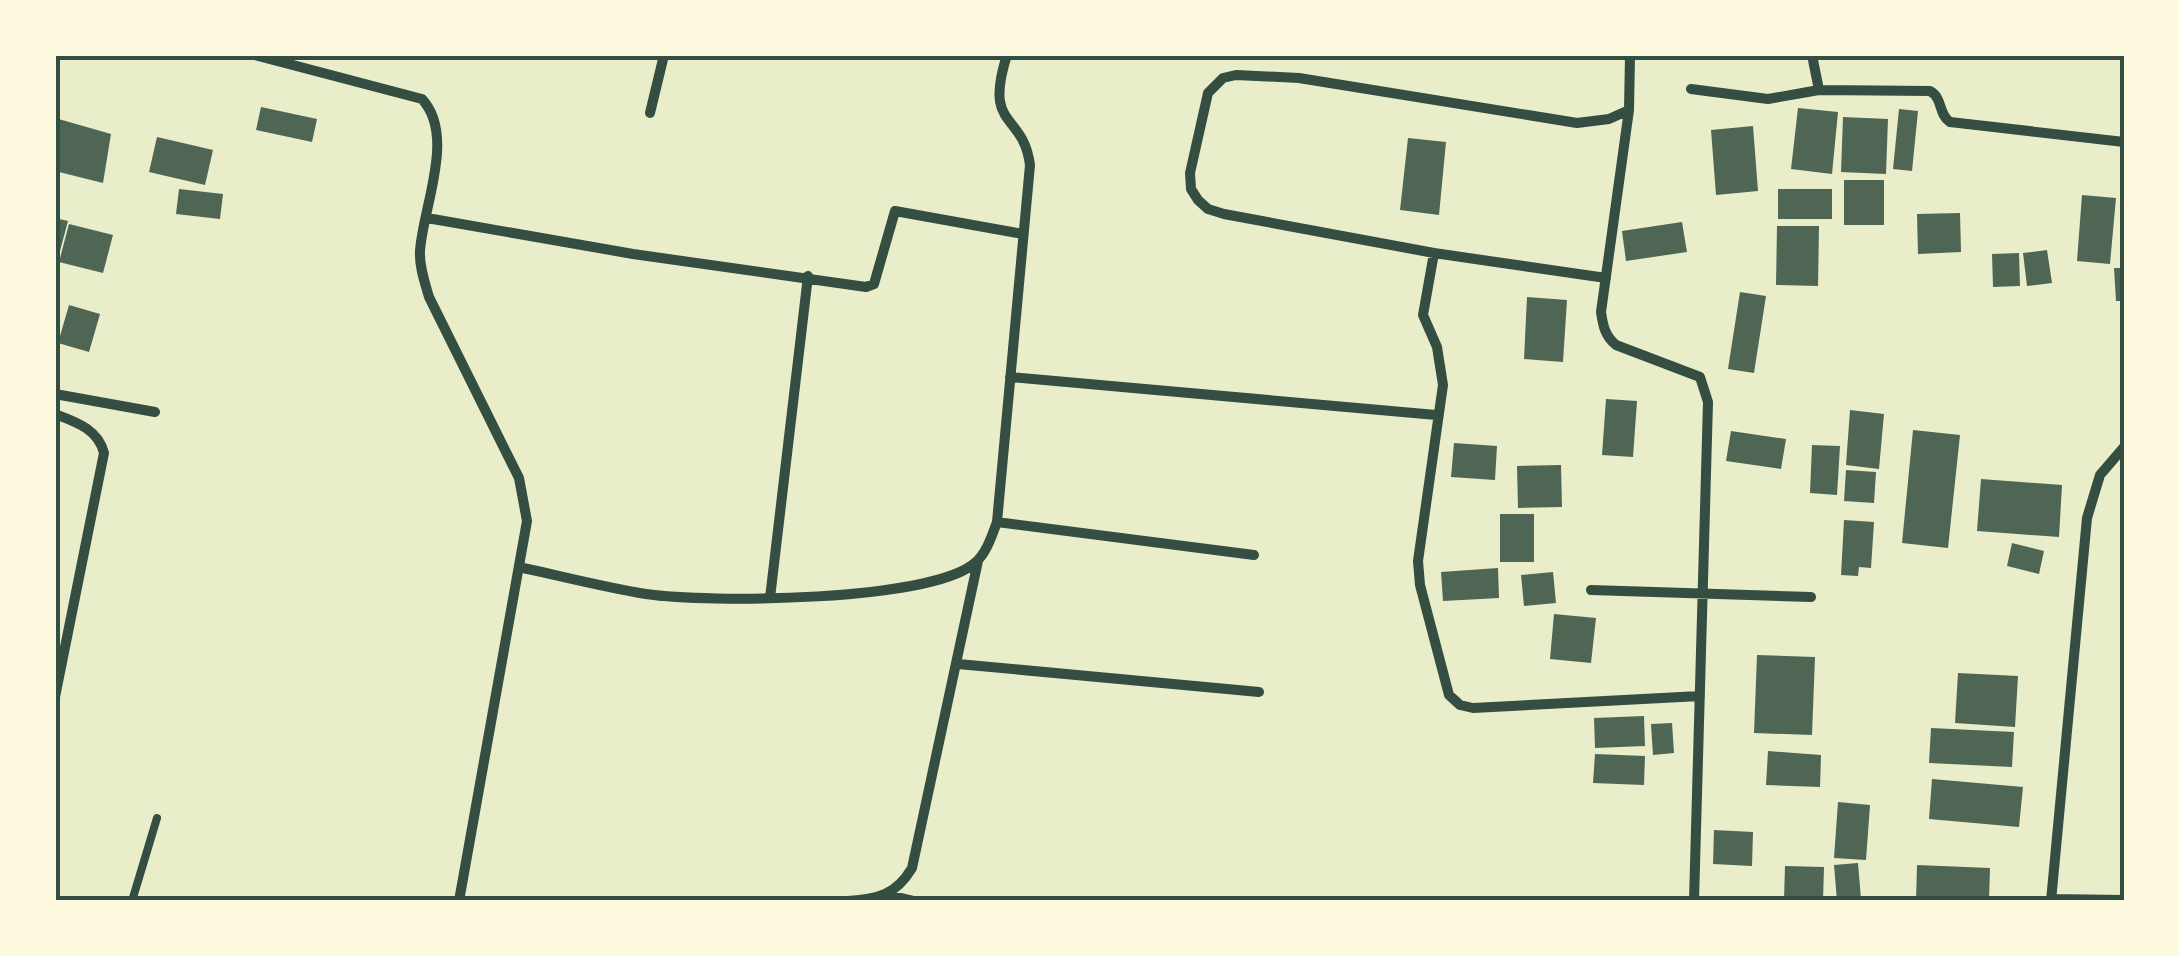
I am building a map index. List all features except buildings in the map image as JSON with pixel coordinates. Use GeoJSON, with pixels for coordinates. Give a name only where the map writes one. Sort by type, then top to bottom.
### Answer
{"type":"FeatureCollection","features":[{"type":"Feature","properties":{"kind":"street"},"geometry":{"type":"LineString","coordinates":[[255,55],[422,99],[436,117],[438,127],[420,253],[430,297],[508,454],[524,498],[527,522],[459,901]]}},
{"type":"Feature","properties":{"kind":"street"},"geometry":{"type":"LineString","coordinates":[[650,114],[664,55]]}},
{"type":"Feature","properties":{"kind":"street"},"geometry":{"type":"LineString","coordinates":[[889,895],[902,885],[912,868],[978,561],[997,522],[1030,165],[1024,143],[1000,106],[999,81],[1008,55]]}},
{"type":"Feature","properties":{"kind":"street"},"geometry":{"type":"LineString","coordinates":[[1630,55],[1629,110],[1601,312],[1608,338],[1626,350],[1700,377],[1708,402],[1694,901]]}},
{"type":"Feature","properties":{"kind":"street"},"geometry":{"type":"LineString","coordinates":[[1812,55],[1819,90]]}},
{"type":"Feature","properties":{"kind":"street"},"geometry":{"type":"LineString","coordinates":[[1606,278],[1434,253],[1208,208],[1192,189],[1190,173],[1208,93],[1214,84],[1236,75],[1299,78],[1576,122],[1610,118],[1629,110]]}},
{"type":"Feature","properties":{"kind":"street"},"geometry":{"type":"LineString","coordinates":[[1691,89],[1768,99],[1819,90],[1930,91],[1950,122],[2124,142]]}},
{"type":"Feature","properties":{"kind":"street"},"geometry":{"type":"LineString","coordinates":[[427,218],[633,254],[870,286],[874,284],[895,211],[1022,234]]}},
{"type":"Feature","properties":{"kind":"street"},"geometry":{"type":"LineString","coordinates":[[1434,253],[1423,315],[1443,372],[1418,561],[1420,585],[1449,695],[1460,705],[1473,708],[1700,696]]}},
{"type":"Feature","properties":{"kind":"street"},"geometry":{"type":"LineString","coordinates":[[770,598],[808,276]]}},
{"type":"Feature","properties":{"kind":"street"},"geometry":{"type":"LineString","coordinates":[[1010,377],[1436,416]]}},
{"type":"Feature","properties":{"kind":"street"},"geometry":{"type":"LineString","coordinates":[[55,394],[155,412]]}},
{"type":"Feature","properties":{"kind":"street"},"geometry":{"type":"LineString","coordinates":[[55,414],[95,434],[104,453],[55,697]]}},
{"type":"Feature","properties":{"kind":"street"},"geometry":{"type":"LineString","coordinates":[[2124,447],[2100,475],[2087,518],[2051,900],[2124,900]]}},
{"type":"Feature","properties":{"kind":"street"},"geometry":{"type":"LineString","coordinates":[[997,522],[1254,555]]}},
{"type":"Feature","properties":{"kind":"street"},"geometry":{"type":"LineString","coordinates":[[519,567],[649,594],[770,598],[930,584],[956,575],[978,561]]}},
{"type":"Feature","properties":{"kind":"street"},"geometry":{"type":"LineString","coordinates":[[1591,590],[1812,597]]}},
{"type":"Feature","properties":{"kind":"street"},"geometry":{"type":"LineString","coordinates":[[958,664],[1259,692]]}},
{"type":"Feature","properties":{"kind":"street"},"geometry":{"type":"LineString","coordinates":[[848,901],[889,895],[914,901]]}},
{"type":"Feature","properties":{"kind":"lane"},"geometry":{"type":"LineString","coordinates":[[132,901],[158,818]]}}]}
